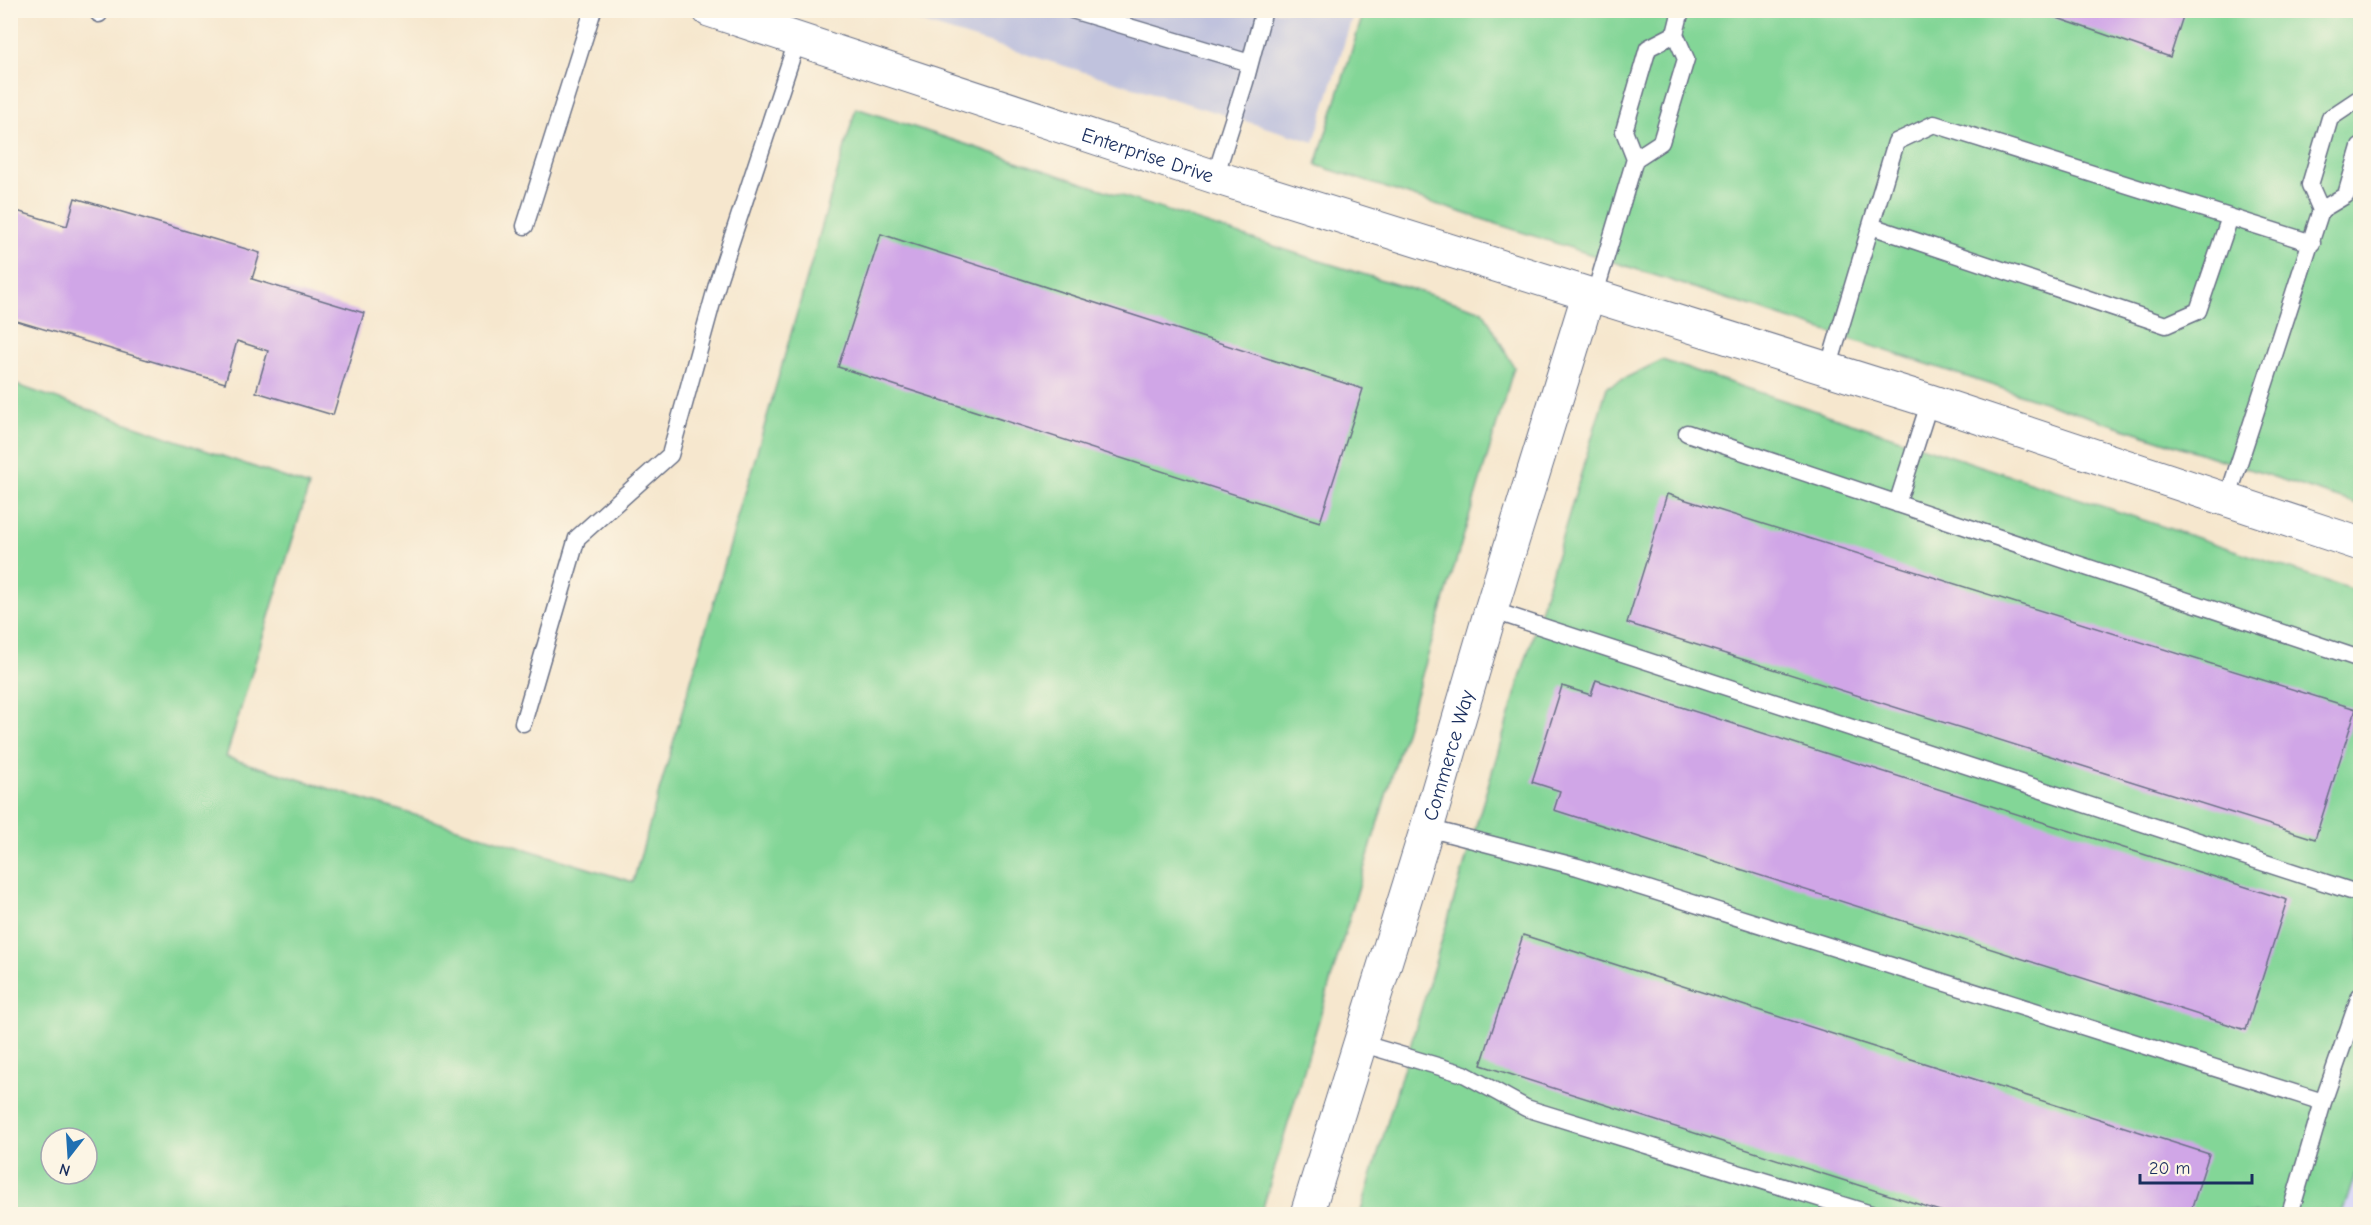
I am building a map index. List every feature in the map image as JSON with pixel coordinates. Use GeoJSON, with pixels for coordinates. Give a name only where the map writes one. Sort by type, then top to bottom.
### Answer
{"type":"FeatureCollection","features":[{"type":"Feature","properties":{"kind":"street","name":"Enterprise Drive"},"geometry":{"type":"LineString","coordinates":[[709,10],[1215,177],[1828,369],[2361,544]]}},
{"type":"Feature","properties":{"kind":"street","name":"Commerce Way"},"geometry":{"type":"LineString","coordinates":[[1307,1215],[1427,828],[1491,610],[1591,296]]}},
{"type":"Feature","properties":{"kind":"lane"},"geometry":{"type":"LineString","coordinates":[[525,226],[593,10]]}},
{"type":"Feature","properties":{"kind":"lane"},"geometry":{"type":"LineString","coordinates":[[1072,10],[1250,63]]}},
{"type":"Feature","properties":{"kind":"lane"},"geometry":{"type":"LineString","coordinates":[[1215,177],[1264,10]]}},
{"type":"Feature","properties":{"kind":"lane"},"geometry":{"type":"LineString","coordinates":[[1591,296],[1635,159],[1661,142],[1686,59],[1675,34],[1681,10]]}},
{"type":"Feature","properties":{"kind":"lane"},"geometry":{"type":"LineString","coordinates":[[1635,159],[1624,131],[1648,48],[1675,34]]}},
{"type":"Feature","properties":{"kind":"lane"},"geometry":{"type":"LineString","coordinates":[[523,723],[577,538],[670,455],[718,281],[798,38]]}},
{"type":"Feature","properties":{"kind":"lane"},"geometry":{"type":"LineString","coordinates":[[2227,500],[2321,210],[2310,184],[2330,118],[2359,100]]}},
{"type":"Feature","properties":{"kind":"lane"},"geometry":{"type":"LineString","coordinates":[[1828,369],[1896,142],[1934,124],[2312,243]]}},
{"type":"Feature","properties":{"kind":"lane"},"geometry":{"type":"LineString","coordinates":[[2321,210],[2346,195],[2361,147]]}},
{"type":"Feature","properties":{"kind":"lane"},"geometry":{"type":"LineString","coordinates":[[1871,226],[2166,325],[2198,311],[2230,217]]}},
{"type":"Feature","properties":{"kind":"lane"},"geometry":{"type":"LineString","coordinates":[[1897,504],[1930,402]]}},
{"type":"Feature","properties":{"kind":"lane"},"geometry":{"type":"LineString","coordinates":[[1687,434],[2361,658]]}},
{"type":"Feature","properties":{"kind":"lane"},"geometry":{"type":"LineString","coordinates":[[1491,610],[2361,894]]}},
{"type":"Feature","properties":{"kind":"lane"},"geometry":{"type":"LineString","coordinates":[[1427,828],[1578,867],[2323,1102]]}},
{"type":"Feature","properties":{"kind":"lane"},"geometry":{"type":"LineString","coordinates":[[2290,1215],[2323,1102],[2361,996]]}},
{"type":"Feature","properties":{"kind":"lane"},"geometry":{"type":"LineString","coordinates":[[1360,1043],[1464,1074],[1526,1108],[1871,1215]]}},
{"type":"Feature","properties":{"kind":"shaded area"},"geometry":{"type":"Polygon","coordinates":[[[884,11],[1354,11],[1314,142],[884,11]]]}},
{"type":"Feature","properties":{"kind":"shaded area"},"geometry":{"type":"Polygon","coordinates":[[[2360,1160],[2360,1214],[2342,1214],[2360,1160]]]}},
{"type":"Feature","properties":{"kind":"green space"},"geometry":{"type":"Polygon","coordinates":[[[1364,11],[2360,11],[2360,505],[1316,165],[1364,11]]]}},
{"type":"Feature","properties":{"kind":"green space"},"geometry":{"type":"Polygon","coordinates":[[[856,108],[1307,257],[1483,311],[1514,367],[1261,1214],[11,1214],[11,383],[309,486],[226,757],[633,882],[856,108]]]}},
{"type":"Feature","properties":{"kind":"green space"},"geometry":{"type":"Polygon","coordinates":[[[1662,360],[2360,592],[2360,1160],[2342,1214],[1360,1214],[1607,387],[1662,360]]]}},
{"type":"Feature","properties":{"kind":"building"},"geometry":{"type":"Polygon","coordinates":[[[2034,10],[2185,10],[2170,57],[2034,10]]]}},
{"type":"Feature","properties":{"kind":"building"},"geometry":{"type":"Polygon","coordinates":[[[75,198],[260,253],[252,279],[364,313],[333,415],[256,392],[268,351],[237,341],[225,383],[10,319],[10,209],[67,226],[75,198]]]}},
{"type":"Feature","properties":{"kind":"building"},"geometry":{"type":"Polygon","coordinates":[[[881,234],[1363,389],[1320,522],[838,367],[881,234]]]}},
{"type":"Feature","properties":{"kind":"building"},"geometry":{"type":"Polygon","coordinates":[[[1667,494],[2356,709],[2315,839],[1627,623],[1667,494]]]}},
{"type":"Feature","properties":{"kind":"building"},"geometry":{"type":"Polygon","coordinates":[[[1596,680],[2287,900],[2246,1030],[1554,810],[1560,791],[1532,782],[1562,686],[1591,695],[1596,680]]]}},
{"type":"Feature","properties":{"kind":"building"},"geometry":{"type":"Polygon","coordinates":[[[1523,935],[2209,1154],[2190,1214],[1949,1214],[1481,1065],[1523,935]]]}}]}
